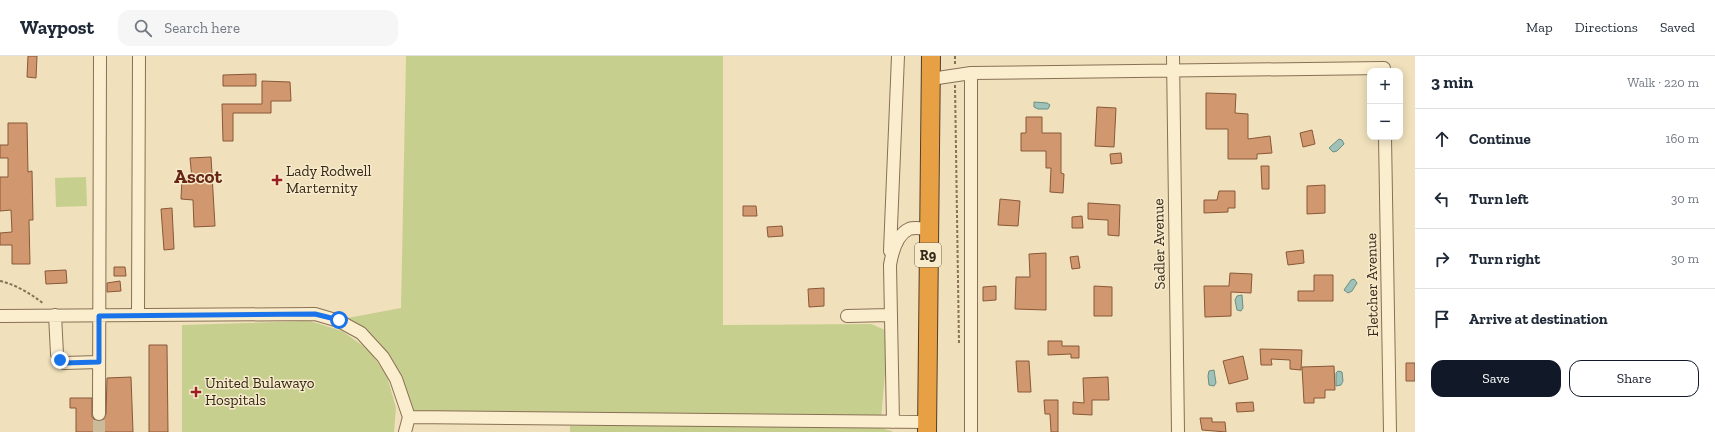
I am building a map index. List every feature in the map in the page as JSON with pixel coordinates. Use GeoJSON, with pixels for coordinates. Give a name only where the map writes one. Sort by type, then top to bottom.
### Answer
{"type":"FeatureCollection","features":[{"type":"Feature","properties":{"kind":"highway","name":"R9"},"geometry":{"type":"LineString","coordinates":[[927,427],[931,56]]}},
{"type":"Feature","properties":{"kind":"street"},"geometry":{"type":"LineString","coordinates":[[99,414],[100,56]]}},
{"type":"Feature","properties":{"kind":"street"},"geometry":{"type":"LineString","coordinates":[[138,315],[139,56]]}},
{"type":"Feature","properties":{"kind":"street"},"geometry":{"type":"LineString","coordinates":[[893,422],[890,265],[898,56]]}},
{"type":"Feature","properties":{"kind":"street","name":"Sadler Avenue"},"geometry":{"type":"LineString","coordinates":[[1173,56],[1178,432]]}},
{"type":"Feature","properties":{"kind":"street"},"geometry":{"type":"LineString","coordinates":[[931,79],[971,74],[1384,65]]}},
{"type":"Feature","properties":{"kind":"street"},"geometry":{"type":"LineString","coordinates":[[971,74],[971,432]]}},
{"type":"Feature","properties":{"kind":"street","name":"Fletcher Avenue"},"geometry":{"type":"LineString","coordinates":[[1385,140],[1390,432]]}},
{"type":"Feature","properties":{"kind":"street"},"geometry":{"type":"LineString","coordinates":[[890,265],[893,249],[902,234],[910,229],[928,228]]}},
{"type":"Feature","properties":{"kind":"street"},"geometry":{"type":"LineString","coordinates":[[0,316],[315,314],[339,320],[361,333],[383,357],[396,379],[409,418],[405,432]]}},
{"type":"Feature","properties":{"kind":"street"},"geometry":{"type":"LineString","coordinates":[[55,315],[57,354],[60,360],[64,363],[99,362]]}},
{"type":"Feature","properties":{"kind":"street"},"geometry":{"type":"LineString","coordinates":[[847,316],[890,315]]}},
{"type":"Feature","properties":{"kind":"street"},"geometry":{"type":"LineString","coordinates":[[409,418],[893,422],[927,427]]}},
{"type":"Feature","properties":{"kind":"path"},"geometry":{"type":"LineString","coordinates":[[955,56],[959,345]]}},
{"type":"Feature","properties":{"kind":"path"},"geometry":{"type":"LineString","coordinates":[[0,281],[12,284],[33,295],[55,315]]}},
{"type":"Feature","properties":{"kind":"green space"},"geometry":{"type":"Polygon","coordinates":[[[406,56],[723,56],[723,325],[871,324],[885,330],[885,374],[881,419],[410,411],[399,378],[342,319],[401,308],[406,56]]]}},
{"type":"Feature","properties":{"kind":"green space"},"geometry":{"type":"Polygon","coordinates":[[[86,177],[87,206],[56,207],[55,178],[86,177]]]}},
{"type":"Feature","properties":{"kind":"green space"},"geometry":{"type":"Polygon","coordinates":[[[310,321],[342,331],[369,350],[387,376],[396,408],[394,432],[182,432],[182,325],[310,321]]]}},
{"type":"Feature","properties":{"kind":"green space"},"geometry":{"type":"Polygon","coordinates":[[[640,423],[880,428],[892,432],[570,432],[570,426],[602,426],[640,423]]]}},
{"type":"Feature","properties":{"kind":"water"},"geometry":{"type":"Polygon","coordinates":[[[1034,102],[1047,103],[1050,105],[1048,109],[1038,109],[1034,107],[1034,102]]]}},
{"type":"Feature","properties":{"kind":"water"},"geometry":{"type":"Polygon","coordinates":[[[1339,139],[1342,140],[1344,144],[1337,151],[1333,152],[1329,148],[1339,139]]]}},
{"type":"Feature","properties":{"kind":"water"},"geometry":{"type":"Polygon","coordinates":[[[1354,279],[1357,283],[1352,291],[1348,293],[1344,290],[1351,280],[1354,279]]]}},
{"type":"Feature","properties":{"kind":"water"},"geometry":{"type":"Polygon","coordinates":[[[1242,295],[1243,308],[1241,311],[1237,310],[1235,300],[1237,296],[1242,295]]]}},
{"type":"Feature","properties":{"kind":"water"},"geometry":{"type":"Polygon","coordinates":[[[1214,370],[1216,383],[1214,386],[1209,385],[1208,376],[1209,371],[1214,370]]]}},
{"type":"Feature","properties":{"kind":"water"},"geometry":{"type":"Polygon","coordinates":[[[1338,371],[1342,372],[1343,381],[1341,385],[1336,386],[1336,373],[1338,371]]]}},
{"type":"Feature","properties":{"kind":"building"},"geometry":{"type":"Polygon","coordinates":[[[28,56],[37,56],[36,78],[27,77],[28,56]]]}},
{"type":"Feature","properties":{"kind":"building"},"geometry":{"type":"Polygon","coordinates":[[[256,74],[256,86],[223,86],[223,75],[256,74]]]}},
{"type":"Feature","properties":{"kind":"building"},"geometry":{"type":"Polygon","coordinates":[[[262,81],[290,82],[291,101],[271,101],[271,113],[233,113],[233,141],[223,141],[222,104],[262,104],[262,81]]]}},
{"type":"Feature","properties":{"kind":"building"},"geometry":{"type":"Polygon","coordinates":[[[1206,93],[1236,94],[1235,113],[1248,114],[1248,139],[1270,136],[1272,153],[1257,154],[1257,159],[1228,159],[1228,129],[1206,129],[1206,93]]]}},
{"type":"Feature","properties":{"kind":"building"},"geometry":{"type":"Polygon","coordinates":[[[1097,107],[1116,108],[1114,147],[1095,146],[1097,107]]]}},
{"type":"Feature","properties":{"kind":"building"},"geometry":{"type":"Polygon","coordinates":[[[1026,117],[1042,117],[1042,133],[1061,133],[1061,173],[1064,174],[1063,193],[1050,192],[1051,168],[1046,168],[1046,151],[1021,151],[1021,133],[1026,133],[1026,117]]]}},
{"type":"Feature","properties":{"kind":"building"},"geometry":{"type":"Polygon","coordinates":[[[8,123],[27,123],[28,172],[32,171],[33,220],[29,220],[30,264],[12,264],[12,245],[0,245],[0,233],[12,232],[11,210],[0,211],[0,177],[8,177],[8,158],[0,158],[0,145],[8,145],[8,123]]]}},
{"type":"Feature","properties":{"kind":"building"},"geometry":{"type":"Polygon","coordinates":[[[1312,130],[1315,144],[1303,147],[1300,133],[1312,130]]]}},
{"type":"Feature","properties":{"kind":"building"},"geometry":{"type":"Polygon","coordinates":[[[1121,153],[1122,163],[1111,164],[1110,154],[1121,153]]]}},
{"type":"Feature","properties":{"kind":"building"},"geometry":{"type":"Polygon","coordinates":[[[211,157],[215,226],[194,227],[193,200],[181,199],[182,178],[192,179],[190,158],[211,157]]]}},
{"type":"Feature","properties":{"kind":"building"},"geometry":{"type":"Polygon","coordinates":[[[1261,166],[1269,166],[1269,189],[1262,189],[1261,166]]]}},
{"type":"Feature","properties":{"kind":"building"},"geometry":{"type":"Polygon","coordinates":[[[1325,185],[1325,213],[1307,214],[1307,186],[1325,185]]]}},
{"type":"Feature","properties":{"kind":"building"},"geometry":{"type":"Polygon","coordinates":[[[1219,191],[1235,191],[1235,208],[1228,208],[1228,212],[1204,213],[1204,200],[1217,200],[1219,191]]]}},
{"type":"Feature","properties":{"kind":"building"},"geometry":{"type":"Polygon","coordinates":[[[1000,199],[1020,201],[1018,226],[998,225],[1000,199]]]}},
{"type":"Feature","properties":{"kind":"building"},"geometry":{"type":"Polygon","coordinates":[[[1088,203],[1120,205],[1119,236],[1108,235],[1108,220],[1088,219],[1088,203]]]}},
{"type":"Feature","properties":{"kind":"building"},"geometry":{"type":"Polygon","coordinates":[[[743,206],[756,206],[757,216],[743,216],[743,206]]]}},
{"type":"Feature","properties":{"kind":"building"},"geometry":{"type":"Polygon","coordinates":[[[172,208],[174,249],[164,250],[161,209],[172,208]]]}},
{"type":"Feature","properties":{"kind":"building"},"geometry":{"type":"Polygon","coordinates":[[[1082,216],[1083,228],[1072,228],[1072,217],[1082,216]]]}},
{"type":"Feature","properties":{"kind":"building"},"geometry":{"type":"Polygon","coordinates":[[[782,226],[783,236],[768,237],[767,227],[782,226]]]}},
{"type":"Feature","properties":{"kind":"building"},"geometry":{"type":"Polygon","coordinates":[[[1303,250],[1304,263],[1288,265],[1286,252],[1303,250]]]}},
{"type":"Feature","properties":{"kind":"building"},"geometry":{"type":"Polygon","coordinates":[[[1046,253],[1046,310],[1015,309],[1016,277],[1030,277],[1029,254],[1046,253]]]}},
{"type":"Feature","properties":{"kind":"building"},"geometry":{"type":"Polygon","coordinates":[[[1078,256],[1080,268],[1072,269],[1070,257],[1078,256]]]}},
{"type":"Feature","properties":{"kind":"building"},"geometry":{"type":"Polygon","coordinates":[[[114,267],[125,267],[126,276],[114,276],[114,267]]]}},
{"type":"Feature","properties":{"kind":"building"},"geometry":{"type":"Polygon","coordinates":[[[66,270],[67,283],[46,284],[45,271],[66,270]]]}},
{"type":"Feature","properties":{"kind":"building"},"geometry":{"type":"Polygon","coordinates":[[[1230,273],[1252,274],[1251,293],[1231,292],[1231,316],[1205,317],[1204,286],[1229,286],[1230,273]]]}},
{"type":"Feature","properties":{"kind":"building"},"geometry":{"type":"Polygon","coordinates":[[[1314,275],[1333,275],[1333,301],[1298,301],[1298,291],[1314,291],[1314,275]]]}},
{"type":"Feature","properties":{"kind":"building"},"geometry":{"type":"Polygon","coordinates":[[[120,281],[121,291],[107,292],[107,283],[120,281]]]}},
{"type":"Feature","properties":{"kind":"building"},"geometry":{"type":"Polygon","coordinates":[[[996,286],[996,300],[983,301],[983,287],[996,286]]]}},
{"type":"Feature","properties":{"kind":"building"},"geometry":{"type":"Polygon","coordinates":[[[1094,286],[1112,287],[1112,316],[1094,316],[1094,286]]]}},
{"type":"Feature","properties":{"kind":"building"},"geometry":{"type":"Polygon","coordinates":[[[824,288],[824,306],[809,307],[808,289],[824,288]]]}},
{"type":"Feature","properties":{"kind":"building"},"geometry":{"type":"Polygon","coordinates":[[[1048,341],[1062,341],[1062,346],[1079,346],[1079,358],[1071,358],[1071,354],[1048,355],[1048,341]]]}},
{"type":"Feature","properties":{"kind":"building"},"geometry":{"type":"Polygon","coordinates":[[[149,345],[167,345],[168,432],[149,432],[149,345]]]}},
{"type":"Feature","properties":{"kind":"building"},"geometry":{"type":"Polygon","coordinates":[[[1260,349],[1302,350],[1301,370],[1290,369],[1290,360],[1271,359],[1272,365],[1261,365],[1260,349]]]}},
{"type":"Feature","properties":{"kind":"building"},"geometry":{"type":"Polygon","coordinates":[[[1243,356],[1248,379],[1229,384],[1223,361],[1243,356]]]}},
{"type":"Feature","properties":{"kind":"building"},"geometry":{"type":"Polygon","coordinates":[[[1016,361],[1029,361],[1031,392],[1018,392],[1016,361]]]}},
{"type":"Feature","properties":{"kind":"building"},"geometry":{"type":"Polygon","coordinates":[[[1406,363],[1415,363],[1415,381],[1406,381],[1406,363]]]}},
{"type":"Feature","properties":{"kind":"building"},"geometry":{"type":"Polygon","coordinates":[[[1334,366],[1335,390],[1325,390],[1325,398],[1314,398],[1314,403],[1304,403],[1302,367],[1334,366]]]}},
{"type":"Feature","properties":{"kind":"building"},"geometry":{"type":"Polygon","coordinates":[[[131,377],[133,432],[76,432],[76,408],[70,408],[70,398],[92,398],[92,417],[96,421],[102,421],[106,414],[107,378],[131,377]]]}},
{"type":"Feature","properties":{"kind":"building"},"geometry":{"type":"Polygon","coordinates":[[[1108,377],[1109,400],[1092,400],[1092,415],[1073,414],[1073,402],[1084,403],[1083,378],[1108,377]]]}},
{"type":"Feature","properties":{"kind":"building"},"geometry":{"type":"Polygon","coordinates":[[[1044,400],[1058,400],[1058,432],[1051,432],[1050,414],[1045,414],[1044,400]]]}},
{"type":"Feature","properties":{"kind":"building"},"geometry":{"type":"Polygon","coordinates":[[[1253,402],[1254,411],[1237,412],[1236,403],[1253,402]]]}},
{"type":"Feature","properties":{"kind":"building"},"geometry":{"type":"Polygon","coordinates":[[[1200,418],[1212,418],[1212,422],[1225,422],[1226,432],[1202,430],[1200,418]]]}},
{"type":"Feature","properties":{"kind":"tunnel"},"geometry":{"type":"LineString","coordinates":[[99,414],[99,432]]}},
{"type":"Feature","properties":{"kind":"place","name":"Lady Rodwell Marternity"},"geometry":{"type":"Point","coordinates":[277,180]}},
{"type":"Feature","properties":{"kind":"place","name":"United Bulawayo Hospitals"},"geometry":{"type":"Point","coordinates":[196,392]}},
{"type":"Feature","properties":{"kind":"district","name":"Ascot"},"geometry":{"type":"Point","coordinates":[198,176]}},
{"type":"Feature","properties":{"kind":"route"},"geometry":{"type":"LineString","coordinates":[[60,360],[64,363],[99,362],[99,316],[315,314],[339,320]]}}]}
